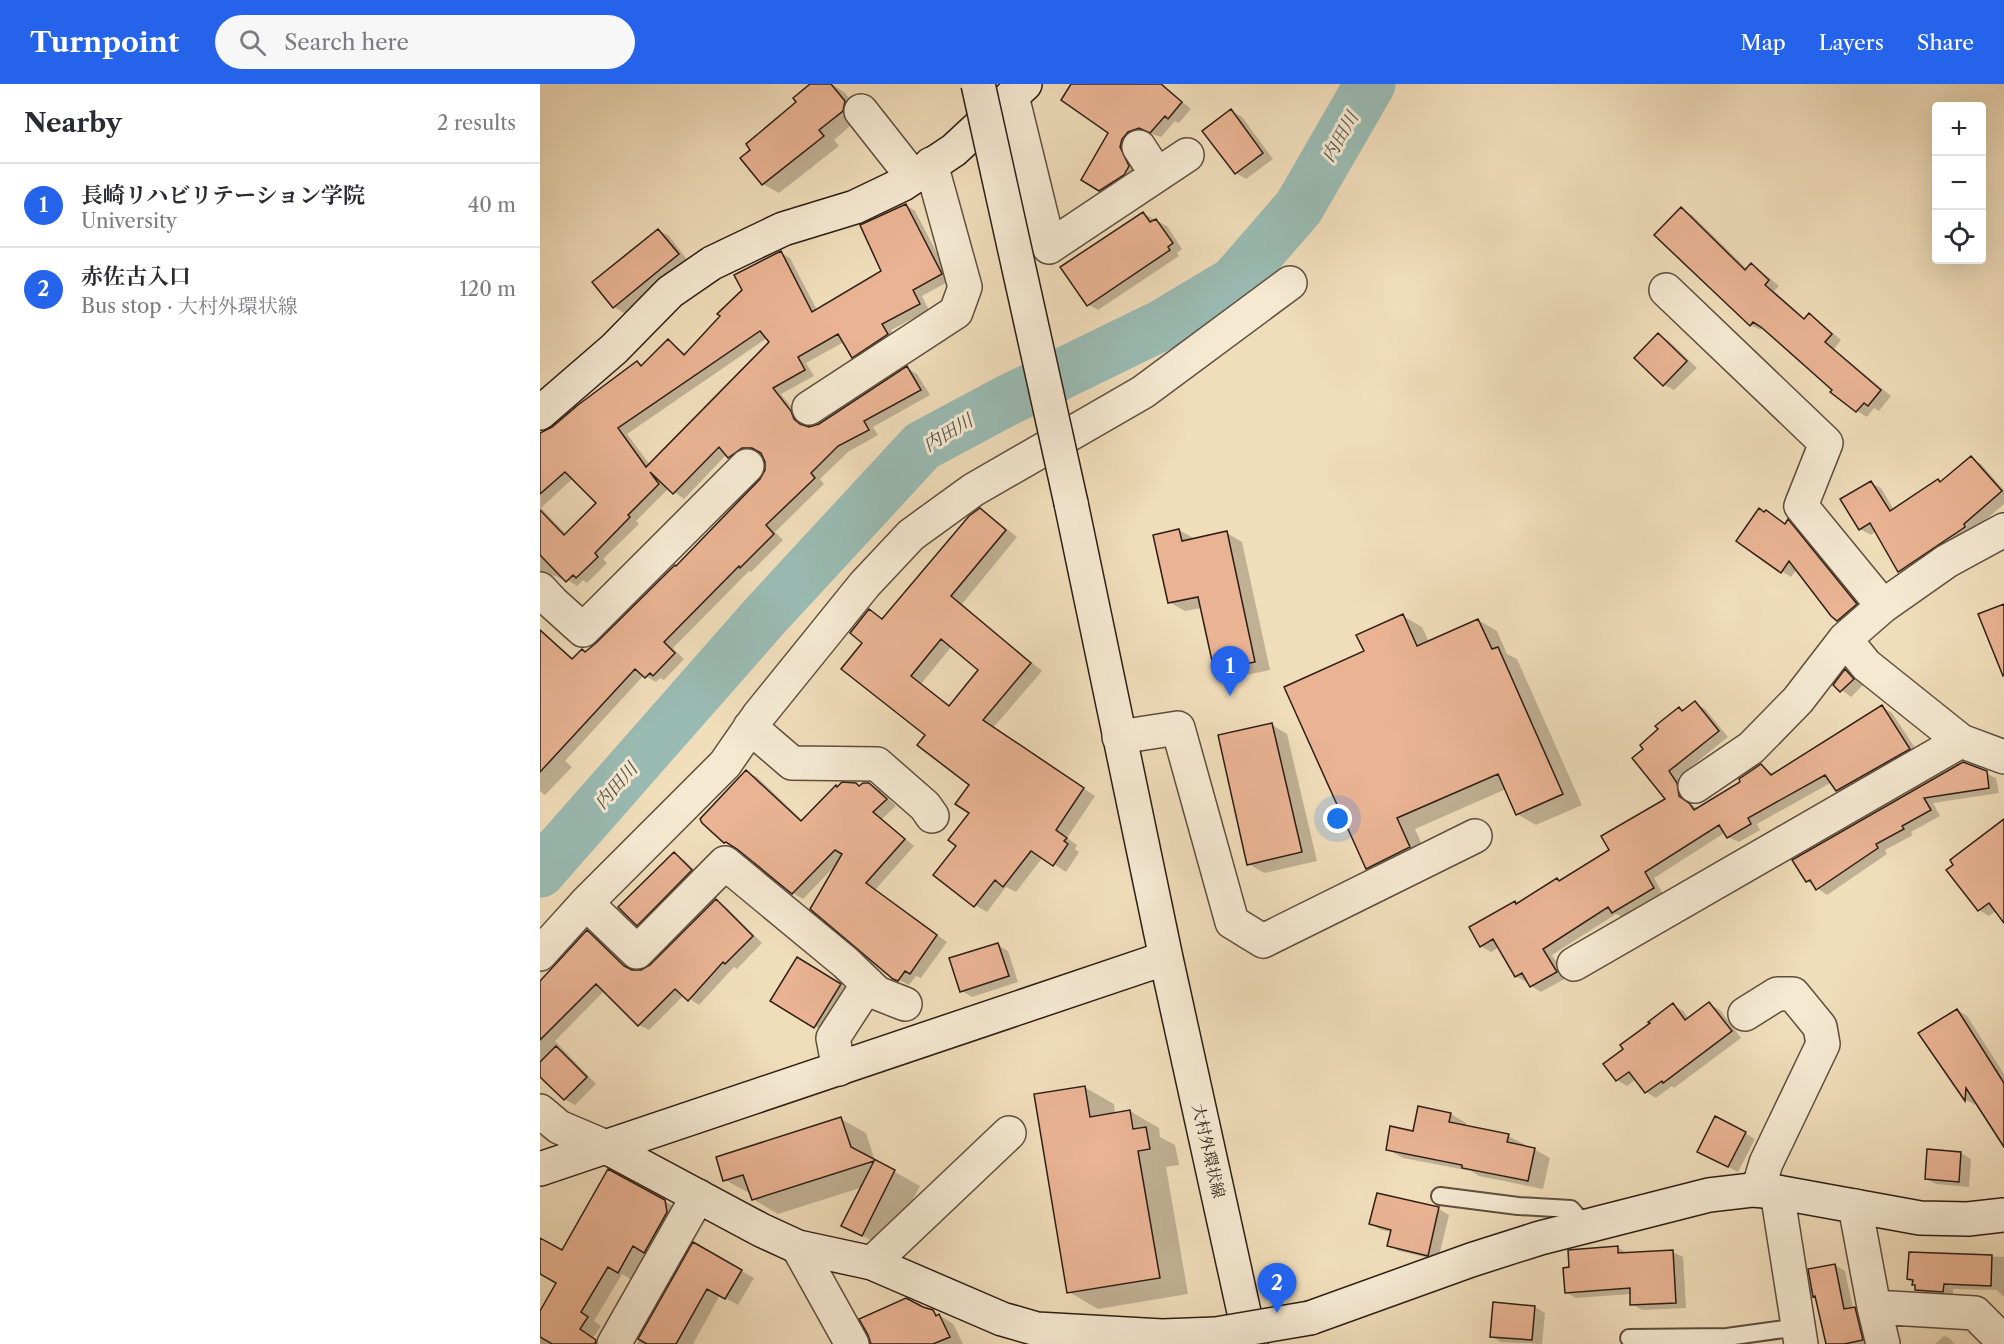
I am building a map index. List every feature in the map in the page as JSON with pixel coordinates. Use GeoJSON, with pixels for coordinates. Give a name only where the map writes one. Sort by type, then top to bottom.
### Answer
{"type":"FeatureCollection","features":[{"type":"Feature","properties":{"kind":"street","name":"大村外環状線"},"geometry":{"type":"LineString","coordinates":[[978,84],[1071,503],[1166,958],[1251,1344]]}},
{"type":"Feature","properties":{"kind":"street"},"geometry":{"type":"LineString","coordinates":[[540,413],[614,349],[670,292],[712,263],[783,230],[855,207],[922,171],[954,150],[1019,90]]}},
{"type":"Feature","properties":{"kind":"street"},"geometry":{"type":"LineString","coordinates":[[1019,90],[1049,247],[1187,155]]}},
{"type":"Feature","properties":{"kind":"street"},"geometry":{"type":"LineString","coordinates":[[809,408],[956,312],[965,287],[922,171],[861,111]]}},
{"type":"Feature","properties":{"kind":"street"},"geometry":{"type":"LineString","coordinates":[[1139,147],[1157,175]]}},
{"type":"Feature","properties":{"kind":"street"},"geometry":{"type":"LineString","coordinates":[[540,954],[586,903],[726,764],[750,727],[865,584],[911,536],[973,490],[1143,392],[1290,283]]}},
{"type":"Feature","properties":{"kind":"street"},"geometry":{"type":"LineString","coordinates":[[1666,290],[1826,443],[1801,506],[1883,606]]}},
{"type":"Feature","properties":{"kind":"street"},"geometry":{"type":"LineString","coordinates":[[544,603],[583,630],[747,466]]}},
{"type":"Feature","properties":{"kind":"street"},"geometry":{"type":"LineString","coordinates":[[1695,786],[1751,748],[1798,700],[1845,639],[1883,606],[1947,561],[2004,530]]}},
{"type":"Feature","properties":{"kind":"street"},"geometry":{"type":"LineString","coordinates":[[1845,639],[1866,665],[1961,741],[2004,757]]}},
{"type":"Feature","properties":{"kind":"street"},"geometry":{"type":"LineString","coordinates":[[750,727],[792,763],[877,764],[925,806],[932,816]]}},
{"type":"Feature","properties":{"kind":"street"},"geometry":{"type":"LineString","coordinates":[[1119,737],[1178,728],[1232,922],[1263,941],[1475,836]]}},
{"type":"Feature","properties":{"kind":"street"},"geometry":{"type":"LineString","coordinates":[[1574,964],[1961,741]]}},
{"type":"Feature","properties":{"kind":"street"},"geometry":{"type":"LineString","coordinates":[[586,903],[636,952],[726,863],[846,963],[877,993],[905,1004]]}},
{"type":"Feature","properties":{"kind":"street"},"geometry":{"type":"LineString","coordinates":[[540,1169],[1166,958]]}},
{"type":"Feature","properties":{"kind":"street"},"geometry":{"type":"LineString","coordinates":[[839,1069],[833,1038],[868,984]]}},
{"type":"Feature","properties":{"kind":"street"},"geometry":{"type":"LineString","coordinates":[[1745,1014],[1777,994],[1793,994],[1820,1027],[1823,1044],[1766,1163],[1767,1191],[1799,1336]]}},
{"type":"Feature","properties":{"kind":"street"},"geometry":{"type":"LineString","coordinates":[[540,1111],[559,1126],[606,1147],[798,1247],[872,1263],[1002,1319],[1037,1329],[1162,1336],[1216,1334],[1310,1318],[1471,1260],[1586,1226],[1709,1195],[1767,1191],[1920,1218],[1968,1219],[2004,1215]]}},
{"type":"Feature","properties":{"kind":"street"},"geometry":{"type":"LineString","coordinates":[[872,1263],[1009,1133]]}},
{"type":"Feature","properties":{"kind":"street"},"geometry":{"type":"LineString","coordinates":[[614,1344],[698,1196]]}},
{"type":"Feature","properties":{"kind":"street"},"geometry":{"type":"LineString","coordinates":[[1855,1206],[1883,1344]]}},
{"type":"Feature","properties":{"kind":"street"},"geometry":{"type":"LineString","coordinates":[[798,1247],[852,1344]]}},
{"type":"Feature","properties":{"kind":"street"},"geometry":{"type":"LineString","coordinates":[[1874,1307],[1975,1313],[2004,1342]]}},
{"type":"Feature","properties":{"kind":"lane"},"geometry":{"type":"LineString","coordinates":[[1440,1196],[1518,1206],[1571,1209],[1586,1226]]}},
{"type":"Feature","properties":{"kind":"lane"},"geometry":{"type":"LineString","coordinates":[[1629,1338],[1799,1336]]}},
{"type":"Feature","properties":{"kind":"building"},"geometry":{"type":"Polygon","coordinates":[[[810,84],[831,84],[845,101],[843,111],[819,130],[824,136],[762,185],[740,158],[750,150],[746,144],[796,102],[793,98],[810,84]]]}},
{"type":"Feature","properties":{"kind":"building"},"geometry":{"type":"Polygon","coordinates":[[[1071,84],[1161,84],[1182,102],[1168,119],[1165,116],[1150,133],[1139,128],[1128,132],[1122,139],[1120,147],[1129,166],[1124,175],[1099,191],[1081,180],[1108,133],[1061,100],[1071,84]]]}},
{"type":"Feature","properties":{"kind":"building"},"geometry":{"type":"Polygon","coordinates":[[[1231,109],[1263,153],[1235,174],[1202,131],[1231,109]]]}},
{"type":"Feature","properties":{"kind":"building"},"geometry":{"type":"Polygon","coordinates":[[[906,204],[942,274],[913,290],[920,304],[882,324],[888,334],[852,358],[838,334],[798,357],[805,370],[773,388],[791,411],[794,419],[809,427],[819,424],[907,366],[921,390],[864,421],[869,430],[838,446],[811,473],[815,478],[766,525],[774,534],[664,642],[675,653],[653,676],[650,673],[645,678],[635,669],[540,772],[540,630],[572,659],[582,649],[585,652],[676,566],[760,479],[765,470],[765,462],[761,453],[752,448],[742,448],[728,458],[719,447],[673,494],[650,472],[659,484],[595,553],[598,557],[576,578],[573,575],[566,582],[540,555],[540,510],[564,535],[596,503],[565,472],[540,494],[540,433],[552,427],[637,361],[641,366],[668,339],[684,355],[720,316],[717,314],[742,290],[734,275],[781,251],[812,312],[881,271],[860,225],[906,204]],[[760,331],[618,428],[646,467],[769,342],[760,331]]]}},
{"type":"Feature","properties":{"kind":"building"},"geometry":{"type":"Polygon","coordinates":[[[1681,207],[1745,270],[1751,263],[1769,280],[1765,285],[1804,319],[1809,313],[1832,334],[1825,342],[1881,390],[1868,406],[1864,403],[1856,412],[1830,392],[1832,390],[1761,327],[1753,322],[1750,326],[1654,235],[1681,207]]]}},
{"type":"Feature","properties":{"kind":"building"},"geometry":{"type":"Polygon","coordinates":[[[1143,212],[1150,222],[1156,219],[1173,243],[1168,247],[1170,250],[1087,306],[1060,267],[1143,212]]]}},
{"type":"Feature","properties":{"kind":"building"},"geometry":{"type":"Polygon","coordinates":[[[658,229],[679,254],[613,308],[592,282],[658,229]]]}},
{"type":"Feature","properties":{"kind":"building"},"geometry":{"type":"Polygon","coordinates":[[[1658,333],[1687,361],[1663,386],[1634,358],[1658,333]]]}},
{"type":"Feature","properties":{"kind":"building"},"geometry":{"type":"Polygon","coordinates":[[[1971,456],[2002,491],[1964,524],[1965,527],[1898,572],[1870,523],[1859,530],[1840,499],[1871,481],[1890,511],[1938,479],[1940,482],[1971,456]]]}},
{"type":"Feature","properties":{"kind":"building"},"geometry":{"type":"Polygon","coordinates":[[[980,508],[1006,530],[951,596],[1031,663],[983,720],[1084,788],[1056,830],[1067,838],[1064,841],[1068,844],[1053,866],[1031,851],[1003,887],[995,880],[974,907],[933,875],[956,846],[948,840],[969,813],[955,804],[969,785],[917,745],[925,735],[841,669],[862,643],[850,633],[869,609],[882,619],[969,516],[980,508]],[[941,639],[911,676],[949,706],[978,670],[941,639]]]}},
{"type":"Feature","properties":{"kind":"building"},"geometry":{"type":"Polygon","coordinates":[[[1759,508],[1764,512],[1766,510],[1785,524],[1788,519],[1857,604],[1837,621],[1789,561],[1781,573],[1736,541],[1759,508]]]}},
{"type":"Feature","properties":{"kind":"building"},"geometry":{"type":"Polygon","coordinates":[[[1179,529],[1182,541],[1227,531],[1255,662],[1214,670],[1198,597],[1168,603],[1153,535],[1179,529]]]}},
{"type":"Feature","properties":{"kind":"building"},"geometry":{"type":"Polygon","coordinates":[[[2004,604],[2004,675],[2003,676],[1978,614],[2004,604]]]}},
{"type":"Feature","properties":{"kind":"building"},"geometry":{"type":"Polygon","coordinates":[[[1403,614],[1417,646],[1478,619],[1492,649],[1498,647],[1563,794],[1516,815],[1498,774],[1397,818],[1410,847],[1366,869],[1284,687],[1364,651],[1356,635],[1403,614]]]}},
{"type":"Feature","properties":{"kind":"building"},"geometry":{"type":"Polygon","coordinates":[[[1845,669],[1854,679],[1840,692],[1833,685],[1845,669]]]}},
{"type":"Feature","properties":{"kind":"building"},"geometry":{"type":"Polygon","coordinates":[[[1695,701],[1719,731],[1669,771],[1677,783],[1679,796],[1694,810],[1740,782],[1739,779],[1761,764],[1771,775],[1882,705],[1910,749],[1836,791],[1825,775],[1748,818],[1751,824],[1727,838],[1719,825],[1645,872],[1654,888],[1612,913],[1608,907],[1543,949],[1557,972],[1530,987],[1522,973],[1515,977],[1493,939],[1480,947],[1469,927],[1515,901],[1516,904],[1557,878],[1559,881],[1609,850],[1601,836],[1665,799],[1632,758],[1643,749],[1640,745],[1658,729],[1655,726],[1679,707],[1682,711],[1695,701]]]}},
{"type":"Feature","properties":{"kind":"building"},"geometry":{"type":"Polygon","coordinates":[[[1272,723],[1302,852],[1247,865],[1218,735],[1272,723]]]}},
{"type":"Feature","properties":{"kind":"building"},"geometry":{"type":"Polygon","coordinates":[[[1963,762],[1987,771],[1989,788],[1924,798],[1931,810],[1902,826],[1904,829],[1876,844],[1878,848],[1816,890],[1810,880],[1806,882],[1792,860],[1963,762]]]}},
{"type":"Feature","properties":{"kind":"building"},"geometry":{"type":"Polygon","coordinates":[[[746,770],[801,821],[836,785],[837,787],[842,782],[856,783],[859,786],[869,783],[887,799],[873,812],[905,839],[866,883],[937,935],[910,974],[905,971],[898,981],[893,979],[810,909],[842,854],[835,850],[792,894],[737,849],[724,843],[702,823],[700,819],[746,770]]]}},
{"type":"Feature","properties":{"kind":"building"},"geometry":{"type":"Polygon","coordinates":[[[2004,819],[2004,923],[1989,903],[1978,911],[1946,870],[1953,865],[1950,860],[2004,819]]]}},
{"type":"Feature","properties":{"kind":"building"},"geometry":{"type":"Polygon","coordinates":[[[674,852],[692,870],[637,926],[618,907],[674,852]]]}},
{"type":"Feature","properties":{"kind":"building"},"geometry":{"type":"Polygon","coordinates":[[[716,899],[753,936],[725,964],[723,962],[688,1001],[675,989],[638,1026],[596,984],[540,1040],[540,981],[587,930],[624,966],[632,970],[641,970],[650,965],[716,899]]]}},
{"type":"Feature","properties":{"kind":"building"},"geometry":{"type":"Polygon","coordinates":[[[998,943],[1009,976],[960,992],[949,958],[998,943]]]}},
{"type":"Feature","properties":{"kind":"building"},"geometry":{"type":"Polygon","coordinates":[[[797,957],[841,984],[814,1028],[770,1001],[797,957]]]}},
{"type":"Feature","properties":{"kind":"building"},"geometry":{"type":"Polygon","coordinates":[[[1709,1002],[1732,1031],[1663,1083],[1662,1081],[1645,1093],[1629,1072],[1616,1081],[1603,1064],[1623,1049],[1620,1045],[1673,1003],[1685,1020],[1709,1002]]]}},
{"type":"Feature","properties":{"kind":"building"},"geometry":{"type":"Polygon","coordinates":[[[1957,1009],[2004,1083],[2004,1147],[1966,1088],[1965,1101],[1918,1033],[1957,1009]]]}},
{"type":"Feature","properties":{"kind":"building"},"geometry":{"type":"Polygon","coordinates":[[[556,1046],[587,1077],[564,1100],[540,1077],[540,1062],[556,1046]]]}},
{"type":"Feature","properties":{"kind":"building"},"geometry":{"type":"Polygon","coordinates":[[[1085,1086],[1090,1117],[1130,1110],[1133,1129],[1146,1127],[1150,1149],[1138,1151],[1160,1278],[1067,1293],[1034,1094],[1085,1086]]]}},
{"type":"Feature","properties":{"kind":"building"},"geometry":{"type":"Polygon","coordinates":[[[1418,1106],[1451,1113],[1449,1122],[1509,1134],[1507,1142],[1535,1148],[1528,1181],[1386,1150],[1390,1126],[1413,1131],[1418,1106]]]}},
{"type":"Feature","properties":{"kind":"building"},"geometry":{"type":"Polygon","coordinates":[[[1715,1116],[1746,1132],[1728,1167],[1697,1152],[1715,1116]]]}},
{"type":"Feature","properties":{"kind":"building"},"geometry":{"type":"Polygon","coordinates":[[[841,1117],[851,1147],[895,1170],[862,1236],[841,1226],[874,1161],[752,1200],[743,1175],[723,1181],[716,1157],[841,1117]]]}},
{"type":"Feature","properties":{"kind":"building"},"geometry":{"type":"Polygon","coordinates":[[[1927,1149],[1961,1152],[1959,1182],[1925,1179],[1927,1149]]]}},
{"type":"Feature","properties":{"kind":"building"},"geometry":{"type":"Polygon","coordinates":[[[608,1169],[665,1200],[667,1212],[644,1253],[633,1246],[618,1273],[608,1267],[581,1312],[588,1317],[580,1329],[596,1340],[595,1344],[552,1344],[540,1337],[540,1311],[556,1283],[540,1274],[540,1238],[562,1250],[608,1169]]]}},
{"type":"Feature","properties":{"kind":"building"},"geometry":{"type":"Polygon","coordinates":[[[1377,1193],[1439,1207],[1428,1256],[1387,1246],[1391,1230],[1369,1224],[1377,1193]]]}},
{"type":"Feature","properties":{"kind":"building"},"geometry":{"type":"Polygon","coordinates":[[[693,1242],[742,1270],[725,1299],[707,1289],[676,1344],[647,1344],[638,1339],[693,1242]]]}},
{"type":"Feature","properties":{"kind":"building"},"geometry":{"type":"Polygon","coordinates":[[[1618,1246],[1618,1253],[1673,1250],[1676,1303],[1630,1305],[1630,1288],[1565,1293],[1563,1268],[1569,1267],[1568,1250],[1618,1246]]]}},
{"type":"Feature","properties":{"kind":"building"},"geometry":{"type":"Polygon","coordinates":[[[1909,1252],[1992,1255],[1991,1286],[1944,1284],[1943,1292],[1915,1290],[1915,1285],[1912,1285],[1913,1280],[1907,1279],[1909,1252]]]}},
{"type":"Feature","properties":{"kind":"building"},"geometry":{"type":"Polygon","coordinates":[[[1835,1264],[1844,1309],[1855,1307],[1863,1340],[1844,1344],[1826,1344],[1808,1269],[1835,1264]]]}},
{"type":"Feature","properties":{"kind":"building"},"geometry":{"type":"Polygon","coordinates":[[[906,1298],[933,1310],[936,1316],[939,1314],[950,1337],[933,1344],[871,1344],[859,1319],[906,1298]]]}},
{"type":"Feature","properties":{"kind":"building"},"geometry":{"type":"Polygon","coordinates":[[[1493,1302],[1535,1306],[1532,1340],[1490,1337],[1493,1302]]]}},
{"type":"Feature","properties":{"kind":"waterway","name":"内田川"},"geometry":{"type":"LineString","coordinates":[[540,872],[764,617],[922,446],[1006,401],[1162,325],[1234,282],[1299,207],[1370,84]]}},
{"type":"Feature","properties":{"kind":"place","name":"長崎リハビリテーション学院"},"geometry":{"type":"Point","coordinates":[1230,696]}},
{"type":"Feature","properties":{"kind":"place","name":"赤佐古入口"},"geometry":{"type":"Point","coordinates":[1277,1313]}}]}
